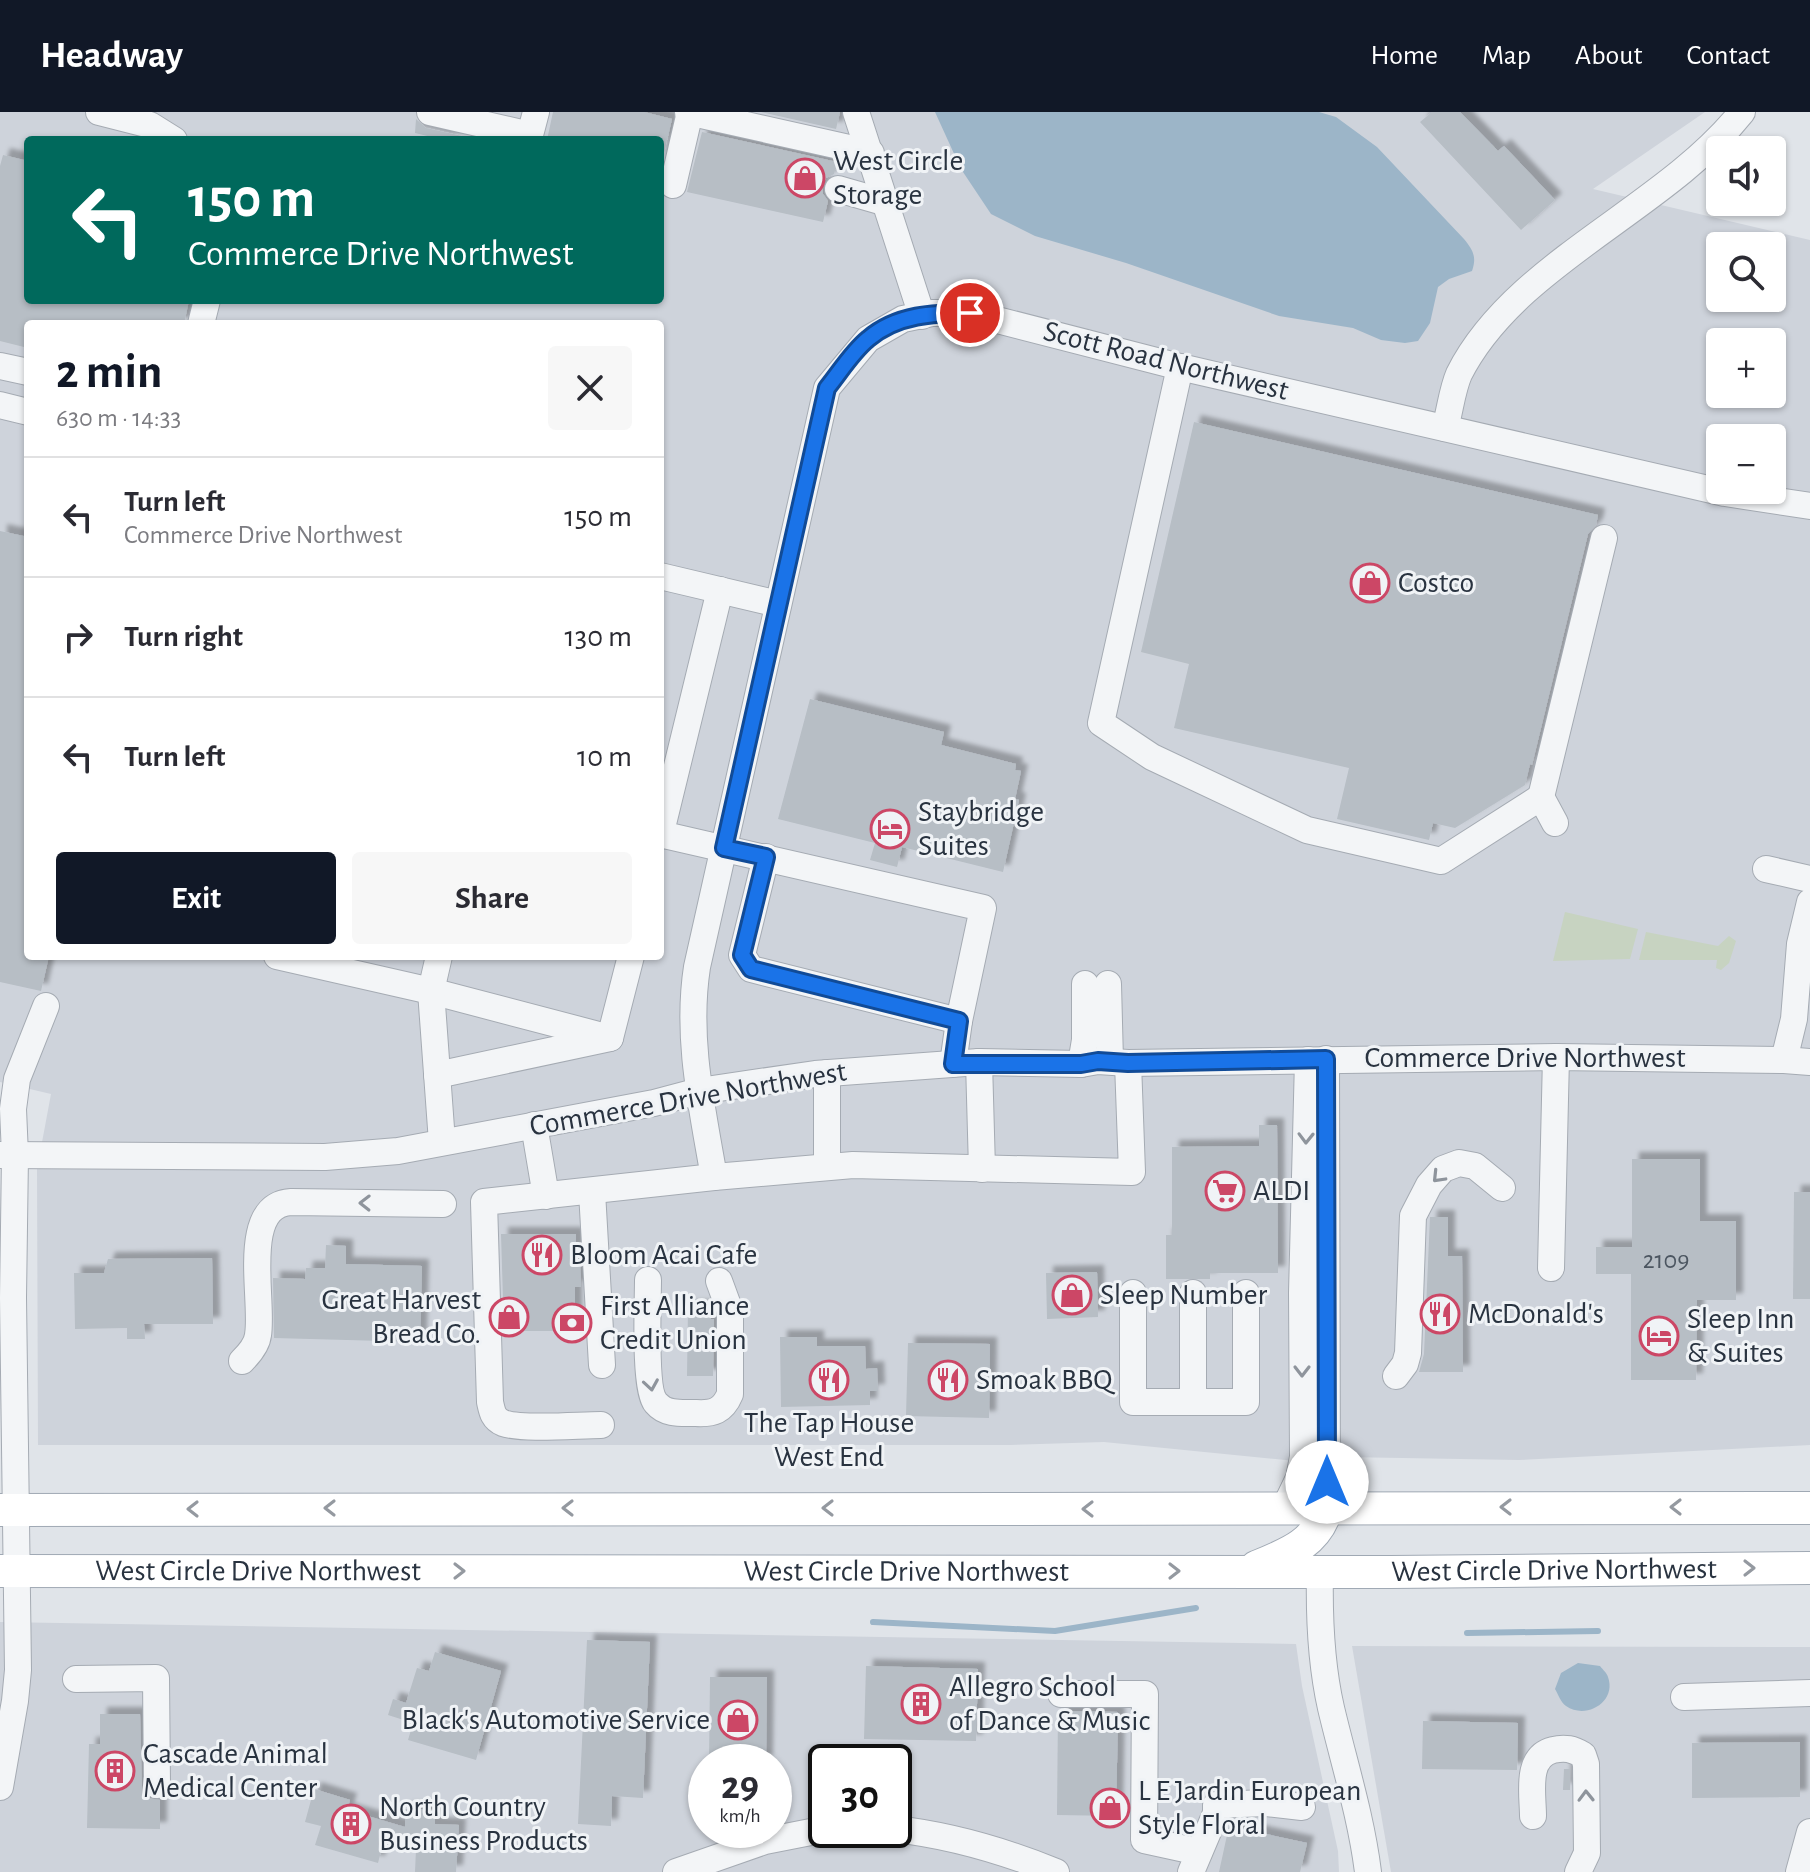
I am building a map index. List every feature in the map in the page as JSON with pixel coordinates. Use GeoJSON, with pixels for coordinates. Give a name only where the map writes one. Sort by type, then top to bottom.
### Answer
{"type":"FeatureCollection","features":[{"type":"Feature","properties":{"kind":"main road"},"geometry":{"type":"LineString","coordinates":[[1246,1571],[1285,1556],[1303,1545],[1323,1523],[1327,1507]]}},
{"type":"Feature","properties":{"kind":"main road","name":"West Circle Drive Northwest"},"geometry":{"type":"LineString","coordinates":[[7,1510],[1810,1508]]}},
{"type":"Feature","properties":{"kind":"main road","name":"West Circle Drive Northwest"},"geometry":{"type":"LineString","coordinates":[[8,1571],[1320,1572],[1810,1568]]}},
{"type":"Feature","properties":{"kind":"street"},"geometry":{"type":"LineString","coordinates":[[99,112],[150,125],[168,136]]}},
{"type":"Feature","properties":{"kind":"street"},"geometry":{"type":"LineString","coordinates":[[430,112],[530,135],[536,112]]}},
{"type":"Feature","properties":{"kind":"street"},"geometry":{"type":"LineString","coordinates":[[673,185],[689,112],[871,153]]}},
{"type":"Feature","properties":{"kind":"street"},"geometry":{"type":"LineString","coordinates":[[856,112],[922,316]]}},
{"type":"Feature","properties":{"kind":"street"},"geometry":{"type":"LineString","coordinates":[[1445,428],[1458,376],[1485,334],[1533,285],[1685,170],[1742,112]]}},
{"type":"Feature","properties":{"kind":"street"},"geometry":{"type":"LineString","coordinates":[[838,189],[887,203]]}},
{"type":"Feature","properties":{"kind":"street","name":"Scott Road Northwest"},"geometry":{"type":"LineString","coordinates":[[714,1177],[699,1091],[693,1037],[693,996],[827,388],[868,339],[903,319],[970,313],[1180,367],[1725,493],[1810,506]]}},
{"type":"Feature","properties":{"kind":"street"},"geometry":{"type":"LineString","coordinates":[[0,366],[24,371]]}},
{"type":"Feature","properties":{"kind":"street"},"geometry":{"type":"LineString","coordinates":[[1180,367],[1101,723],[1152,757],[1307,830],[1441,861],[1541,797]]}},
{"type":"Feature","properties":{"kind":"street"},"geometry":{"type":"LineString","coordinates":[[0,405],[24,411]]}},
{"type":"Feature","properties":{"kind":"street"},"geometry":{"type":"LineString","coordinates":[[1555,823],[1541,797],[1604,538]]}},
{"type":"Feature","properties":{"kind":"street"},"geometry":{"type":"LineString","coordinates":[[664,577],[778,604]]}},
{"type":"Feature","properties":{"kind":"street"},"geometry":{"type":"LineString","coordinates":[[664,819],[720,590]]}},
{"type":"Feature","properties":{"kind":"street"},"geometry":{"type":"LineString","coordinates":[[664,836],[983,908],[959,1021],[982,1169]]}},
{"type":"Feature","properties":{"kind":"street"},"geometry":{"type":"LineString","coordinates":[[766,857],[742,955],[751,969],[959,1021]]}},
{"type":"Feature","properties":{"kind":"street"},"geometry":{"type":"LineString","coordinates":[[1766,869],[1810,879]]}},
{"type":"Feature","properties":{"kind":"street"},"geometry":{"type":"LineString","coordinates":[[1797,1061],[1794,1019],[1800,944],[1810,902]]}},
{"type":"Feature","properties":{"kind":"street"},"geometry":{"type":"LineString","coordinates":[[295,960],[431,991],[610,1038]]}},
{"type":"Feature","properties":{"kind":"street"},"geometry":{"type":"LineString","coordinates":[[438,960],[431,991],[442,1142]]}},
{"type":"Feature","properties":{"kind":"street"},"geometry":{"type":"LineString","coordinates":[[610,1038],[630,960]]}},
{"type":"Feature","properties":{"kind":"street"},"geometry":{"type":"LineString","coordinates":[[601,1425],[503,1423],[493,1415],[490,1402],[484,1202],[853,1165],[1132,1172],[1104,1062],[1085,1040],[1099,984]]}},
{"type":"Feature","properties":{"kind":"street"},"geometry":{"type":"LineString","coordinates":[[0,1787],[18,1670],[8,1571],[13,1298],[8,1155],[17,1079],[46,1006]]}},
{"type":"Feature","properties":{"kind":"street"},"geometry":{"type":"LineString","coordinates":[[437,1075],[610,1038]]}},
{"type":"Feature","properties":{"kind":"street"},"geometry":{"type":"LineString","coordinates":[[1551,1268],[1556,1057]]}},
{"type":"Feature","properties":{"kind":"street","name":"Commerce Drive Northwest"},"geometry":{"type":"LineString","coordinates":[[8,1155],[325,1157],[398,1151],[654,1103],[699,1091],[827,1073],[966,1063],[1556,1057],[1797,1061]]}},
{"type":"Feature","properties":{"kind":"street"},"geometry":{"type":"LineString","coordinates":[[1317,1060],[1327,1507]]}},
{"type":"Feature","properties":{"kind":"street"},"geometry":{"type":"LineString","coordinates":[[1285,1507],[1299,1478],[1303,1457],[1302,1293],[1317,1060]]}},
{"type":"Feature","properties":{"kind":"street"},"geometry":{"type":"LineString","coordinates":[[827,1073],[827,1167]]}},
{"type":"Feature","properties":{"kind":"street"},"geometry":{"type":"LineString","coordinates":[[534,1125],[546,1196]]}},
{"type":"Feature","properties":{"kind":"street"},"geometry":{"type":"LineString","coordinates":[[1396,1376],[1405,1364],[1408,1353],[1413,1216],[1429,1185],[1443,1169],[1459,1163],[1475,1166],[1502,1188]]}},
{"type":"Feature","properties":{"kind":"street"},"geometry":{"type":"LineString","coordinates":[[592,1192],[602,1365]]}},
{"type":"Feature","properties":{"kind":"street"},"geometry":{"type":"LineString","coordinates":[[242,1361],[258,1336],[259,1232],[267,1212],[281,1203],[443,1204]]}},
{"type":"Feature","properties":{"kind":"street"},"geometry":{"type":"LineString","coordinates":[[648,1280],[652,1397],[656,1404],[674,1413],[712,1414],[724,1405],[730,1394],[730,1311],[719,1281]]}},
{"type":"Feature","properties":{"kind":"street"},"geometry":{"type":"LineString","coordinates":[[1133,1293],[1133,1402],[1246,1402],[1246,1293]]}},
{"type":"Feature","properties":{"kind":"street"},"geometry":{"type":"LineString","coordinates":[[1193,1293],[1193,1402]]}},
{"type":"Feature","properties":{"kind":"street"},"geometry":{"type":"LineString","coordinates":[[1320,1572],[1319,1609],[1331,1705],[1362,1826],[1368,1872]]}},
{"type":"Feature","properties":{"kind":"street"},"geometry":{"type":"LineString","coordinates":[[76,1679],[156,1678],[157,1785]]}},
{"type":"Feature","properties":{"kind":"street"},"geometry":{"type":"LineString","coordinates":[[1684,1697],[1810,1693]]}},
{"type":"Feature","properties":{"kind":"street"},"geometry":{"type":"LineString","coordinates":[[1061,1694],[1145,1694],[1144,1840],[1195,1862],[1216,1813],[1216,1805],[1266,1803],[1302,1807]]}},
{"type":"Feature","properties":{"kind":"street"},"geometry":{"type":"LineString","coordinates":[[1533,1816],[1536,1760],[1544,1752],[1559,1748],[1572,1749],[1583,1755],[1586,1764],[1587,1853],[1578,1872]]}},
{"type":"Feature","properties":{"kind":"street"},"geometry":{"type":"LineString","coordinates":[[912,1832],[999,1850],[1056,1872]]}},
{"type":"Feature","properties":{"kind":"street"},"geometry":{"type":"LineString","coordinates":[[1799,1872],[1810,1832]]}},
{"type":"Feature","properties":{"kind":"street"},"geometry":{"type":"LineString","coordinates":[[676,1872],[765,1841],[808,1833]]}},
{"type":"Feature","properties":{"kind":"shaded area"},"geometry":{"type":"Polygon","coordinates":[[[0,112],[1705,112],[1593,189],[1776,232],[1706,232],[1706,312],[1786,312],[1786,234],[1810,240],[1810,1445],[1519,1460],[1344,1457],[1296,1461],[1104,1442],[1010,1445],[38,1445],[37,1169],[51,1094],[0,1082],[0,112]]]}},
{"type":"Feature","properties":{"kind":"shaded area"},"geometry":{"type":"Polygon","coordinates":[[[0,1622],[1296,1644],[1302,1686],[1338,1851],[1339,1872],[0,1872],[0,1622]]]}},
{"type":"Feature","properties":{"kind":"shaded area"},"geometry":{"type":"Polygon","coordinates":[[[1352,1646],[1810,1647],[1810,1872],[1391,1872],[1352,1646]]]}},
{"type":"Feature","properties":{"kind":"green space"},"geometry":{"type":"Polygon","coordinates":[[[1565,912],[1638,929],[1630,959],[1553,961],[1565,912]]]}},
{"type":"Feature","properties":{"kind":"green space"},"geometry":{"type":"Polygon","coordinates":[[[1646,932],[1718,946],[1729,936],[1736,941],[1729,963],[1721,970],[1716,968],[1717,960],[1639,960],[1646,932]]]}},
{"type":"Feature","properties":{"kind":"water"},"geometry":{"type":"Polygon","coordinates":[[[935,112],[1319,112],[1336,117],[1377,147],[1464,239],[1473,254],[1472,271],[1449,279],[1438,287],[1430,323],[1418,341],[1381,340],[1353,328],[1279,316],[1126,263],[1035,236],[991,214],[961,169],[935,112]]]}},
{"type":"Feature","properties":{"kind":"water"},"geometry":{"type":"Polygon","coordinates":[[[1578,1663],[1600,1666],[1608,1677],[1608,1694],[1604,1701],[1590,1710],[1574,1710],[1566,1706],[1555,1689],[1561,1673],[1578,1663]]]}},
{"type":"Feature","properties":{"kind":"building"},"geometry":{"type":"Polygon","coordinates":[[[553,112],[644,112],[672,119],[664,153],[664,136],[548,136],[553,112]]]}},
{"type":"Feature","properties":{"kind":"building"},"geometry":{"type":"Polygon","coordinates":[[[761,112],[840,112],[836,129],[761,112]]]}},
{"type":"Feature","properties":{"kind":"building"},"geometry":{"type":"Polygon","coordinates":[[[1432,112],[1460,112],[1498,151],[1504,146],[1555,200],[1521,230],[1420,122],[1432,112]]]}},
{"type":"Feature","properties":{"kind":"building"},"geometry":{"type":"Polygon","coordinates":[[[416,119],[426,128],[462,136],[427,136],[415,133],[416,119]]]}},
{"type":"Feature","properties":{"kind":"building"},"geometry":{"type":"Polygon","coordinates":[[[702,132],[837,162],[834,174],[826,178],[822,185],[828,201],[823,222],[687,192],[702,132]]]}},
{"type":"Feature","properties":{"kind":"building"},"geometry":{"type":"Polygon","coordinates":[[[3,155],[24,160],[24,304],[188,304],[185,320],[24,320],[24,347],[0,341],[0,166],[3,155]]]}},
{"type":"Feature","properties":{"kind":"building","name":"Costco"},"geometry":{"type":"Polygon","coordinates":[[[1194,422],[1598,515],[1596,525],[1588,534],[1525,785],[1455,828],[1433,823],[1429,840],[1337,819],[1349,768],[1174,728],[1189,664],[1141,652],[1194,422]]]}},
{"type":"Feature","properties":{"kind":"building"},"geometry":{"type":"Polygon","coordinates":[[[0,531],[24,536],[24,960],[48,960],[41,991],[0,982],[0,531]]]}},
{"type":"Feature","properties":{"kind":"building"},"geometry":{"type":"Polygon","coordinates":[[[810,699],[944,732],[941,745],[1016,764],[1015,770],[1021,771],[1015,799],[1019,800],[1003,872],[902,847],[897,867],[870,860],[875,843],[778,819],[810,699]]]}},
{"type":"Feature","properties":{"kind":"building","name":"ALDI"},"geometry":{"type":"Polygon","coordinates":[[[1259,1125],[1277,1125],[1278,1273],[1210,1273],[1210,1279],[1166,1279],[1166,1235],[1172,1235],[1172,1147],[1259,1146],[1259,1125]]]}},
{"type":"Feature","properties":{"kind":"building"},"geometry":{"type":"Polygon","coordinates":[[[1632,1159],[1700,1159],[1700,1221],[1736,1221],[1736,1300],[1697,1300],[1696,1380],[1631,1380],[1631,1274],[1596,1274],[1596,1247],[1632,1247],[1632,1159]]]}},
{"type":"Feature","properties":{"kind":"building"},"geometry":{"type":"Polygon","coordinates":[[[1794,1192],[1810,1192],[1810,1299],[1793,1299],[1794,1192]]]}},
{"type":"Feature","properties":{"kind":"building","name":"McDonald's"},"geometry":{"type":"Polygon","coordinates":[[[1430,1217],[1448,1217],[1448,1256],[1462,1256],[1463,1372],[1419,1372],[1424,1354],[1430,1217]]]}},
{"type":"Feature","properties":{"kind":"building"},"geometry":{"type":"Polygon","coordinates":[[[501,1234],[576,1234],[576,1261],[580,1261],[581,1287],[575,1287],[575,1331],[504,1331],[501,1234]]]}},
{"type":"Feature","properties":{"kind":"building"},"geometry":{"type":"Polygon","coordinates":[[[326,1245],[346,1246],[346,1264],[422,1266],[420,1342],[274,1338],[273,1278],[305,1279],[306,1268],[325,1268],[326,1245]]]}},
{"type":"Feature","properties":{"kind":"building"},"geometry":{"type":"Polygon","coordinates":[[[212,1258],[213,1324],[144,1324],[145,1339],[127,1339],[127,1328],[75,1329],[74,1273],[104,1273],[108,1259],[212,1258]]]}},
{"type":"Feature","properties":{"kind":"building","name":"Sleep Number"},"geometry":{"type":"Polygon","coordinates":[[[1097,1272],[1098,1317],[1047,1319],[1046,1273],[1097,1272]]]}},
{"type":"Feature","properties":{"kind":"building"},"geometry":{"type":"Polygon","coordinates":[[[688,1307],[711,1307],[711,1319],[714,1319],[713,1376],[687,1376],[688,1307]]]}},
{"type":"Feature","properties":{"kind":"building","name":"The Tap House West End"},"geometry":{"type":"Polygon","coordinates":[[[780,1337],[817,1337],[817,1346],[865,1346],[866,1369],[877,1368],[878,1391],[870,1391],[870,1405],[781,1407],[780,1337]]]}},
{"type":"Feature","properties":{"kind":"building","name":"Smoak BBQ"},"geometry":{"type":"Polygon","coordinates":[[[908,1343],[990,1344],[989,1418],[906,1416],[908,1343]]]}},
{"type":"Feature","properties":{"kind":"building"},"geometry":{"type":"Polygon","coordinates":[[[587,1640],[650,1642],[643,1798],[612,1796],[611,1826],[578,1824],[587,1640]]]}},
{"type":"Feature","properties":{"kind":"building"},"geometry":{"type":"Polygon","coordinates":[[[435,1652],[501,1671],[476,1760],[408,1740],[413,1723],[388,1715],[393,1699],[406,1703],[417,1668],[429,1671],[435,1652]]]}},
{"type":"Feature","properties":{"kind":"building","name":"Allegro School of Dance & Music"},"geometry":{"type":"Polygon","coordinates":[[[866,1666],[978,1669],[976,1741],[864,1739],[866,1666]]]}},
{"type":"Feature","properties":{"kind":"building","name":"Black's Automotive Service"},"geometry":{"type":"Polygon","coordinates":[[[710,1677],[767,1677],[766,1744],[709,1744],[710,1677]]]}},
{"type":"Feature","properties":{"kind":"building"},"geometry":{"type":"Polygon","coordinates":[[[1058,1711],[1118,1712],[1116,1816],[1057,1815],[1058,1711]]]}},
{"type":"Feature","properties":{"kind":"building","name":"Cascade Animal Medical Center"},"geometry":{"type":"Polygon","coordinates":[[[100,1714],[140,1714],[142,1797],[160,1800],[160,1829],[87,1828],[89,1744],[100,1744],[100,1714]]]}},
{"type":"Feature","properties":{"kind":"building"},"geometry":{"type":"Polygon","coordinates":[[[1423,1721],[1518,1723],[1517,1770],[1422,1769],[1423,1721]]]}},
{"type":"Feature","properties":{"kind":"building"},"geometry":{"type":"Polygon","coordinates":[[[1800,1742],[1800,1797],[1692,1798],[1692,1743],[1800,1742]]]}},
{"type":"Feature","properties":{"kind":"building"},"geometry":{"type":"Polygon","coordinates":[[[1564,1769],[1570,1769],[1570,1790],[1563,1790],[1564,1769]]]}},
{"type":"Feature","properties":{"kind":"building"},"geometry":{"type":"Polygon","coordinates":[[[314,1789],[350,1800],[347,1810],[405,1827],[405,1809],[435,1810],[435,1824],[459,1825],[456,1872],[415,1872],[416,1849],[382,1847],[378,1863],[315,1845],[321,1826],[305,1822],[314,1789]]]}},
{"type":"Feature","properties":{"kind":"building"},"geometry":{"type":"Polygon","coordinates":[[[1229,1826],[1307,1843],[1300,1872],[1219,1872],[1229,1826]]]}},
{"type":"Feature","properties":{"kind":"waterway"},"geometry":{"type":"LineString","coordinates":[[873,1622],[1055,1631],[1196,1608]]}},
{"type":"Feature","properties":{"kind":"waterway"},"geometry":{"type":"LineString","coordinates":[[1467,1633],[1598,1631]]}},
{"type":"Feature","properties":{"kind":"place","name":"West Circle Storage"},"geometry":{"type":"Point","coordinates":[805,178]}},
{"type":"Feature","properties":{"kind":"place","name":"Costco"},"geometry":{"type":"Point","coordinates":[1370,583]}},
{"type":"Feature","properties":{"kind":"place","name":"Staybridge Suites"},"geometry":{"type":"Point","coordinates":[890,829]}},
{"type":"Feature","properties":{"kind":"place","name":"ALDI"},"geometry":{"type":"Point","coordinates":[1225,1191]}},
{"type":"Feature","properties":{"kind":"place","name":"Bloom Acai Cafe"},"geometry":{"type":"Point","coordinates":[542,1255]}},
{"type":"Feature","properties":{"kind":"place","name":"Sleep Number"},"geometry":{"type":"Point","coordinates":[1072,1295]}},
{"type":"Feature","properties":{"kind":"place","name":"McDonald's"},"geometry":{"type":"Point","coordinates":[1440,1314]}},
{"type":"Feature","properties":{"kind":"place","name":"Great Harvest Bread Co."},"geometry":{"type":"Point","coordinates":[509,1317]}},
{"type":"Feature","properties":{"kind":"place","name":"First Alliance Credit Union"},"geometry":{"type":"Point","coordinates":[572,1323]}},
{"type":"Feature","properties":{"kind":"place","name":"Sleep Inn & Suites"},"geometry":{"type":"Point","coordinates":[1659,1336]}},
{"type":"Feature","properties":{"kind":"place","name":"The Tap House West End"},"geometry":{"type":"Point","coordinates":[829,1380]}},
{"type":"Feature","properties":{"kind":"place","name":"Smoak BBQ"},"geometry":{"type":"Point","coordinates":[948,1380]}},
{"type":"Feature","properties":{"kind":"place","name":"Allegro School of Dance & Music"},"geometry":{"type":"Point","coordinates":[921,1704]}},
{"type":"Feature","properties":{"kind":"place","name":"Black's Automotive Service"},"geometry":{"type":"Point","coordinates":[738,1720]}},
{"type":"Feature","properties":{"kind":"place","name":"Cascade Animal Medical Center"},"geometry":{"type":"Point","coordinates":[115,1771]}},
{"type":"Feature","properties":{"kind":"place","name":"L E Jardin European Style Floral"},"geometry":{"type":"Point","coordinates":[1110,1808]}},
{"type":"Feature","properties":{"kind":"place","name":"North Country Business Products"},"geometry":{"type":"Point","coordinates":[351,1824]}},
{"type":"Feature","properties":{"kind":"route"},"geometry":{"type":"LineString","coordinates":[[970,313],[932,313],[903,319],[868,339],[827,388],[724,848],[766,857],[742,955],[751,969],[959,1021],[953,1064],[1326,1059],[1327,1482]]}}]}
